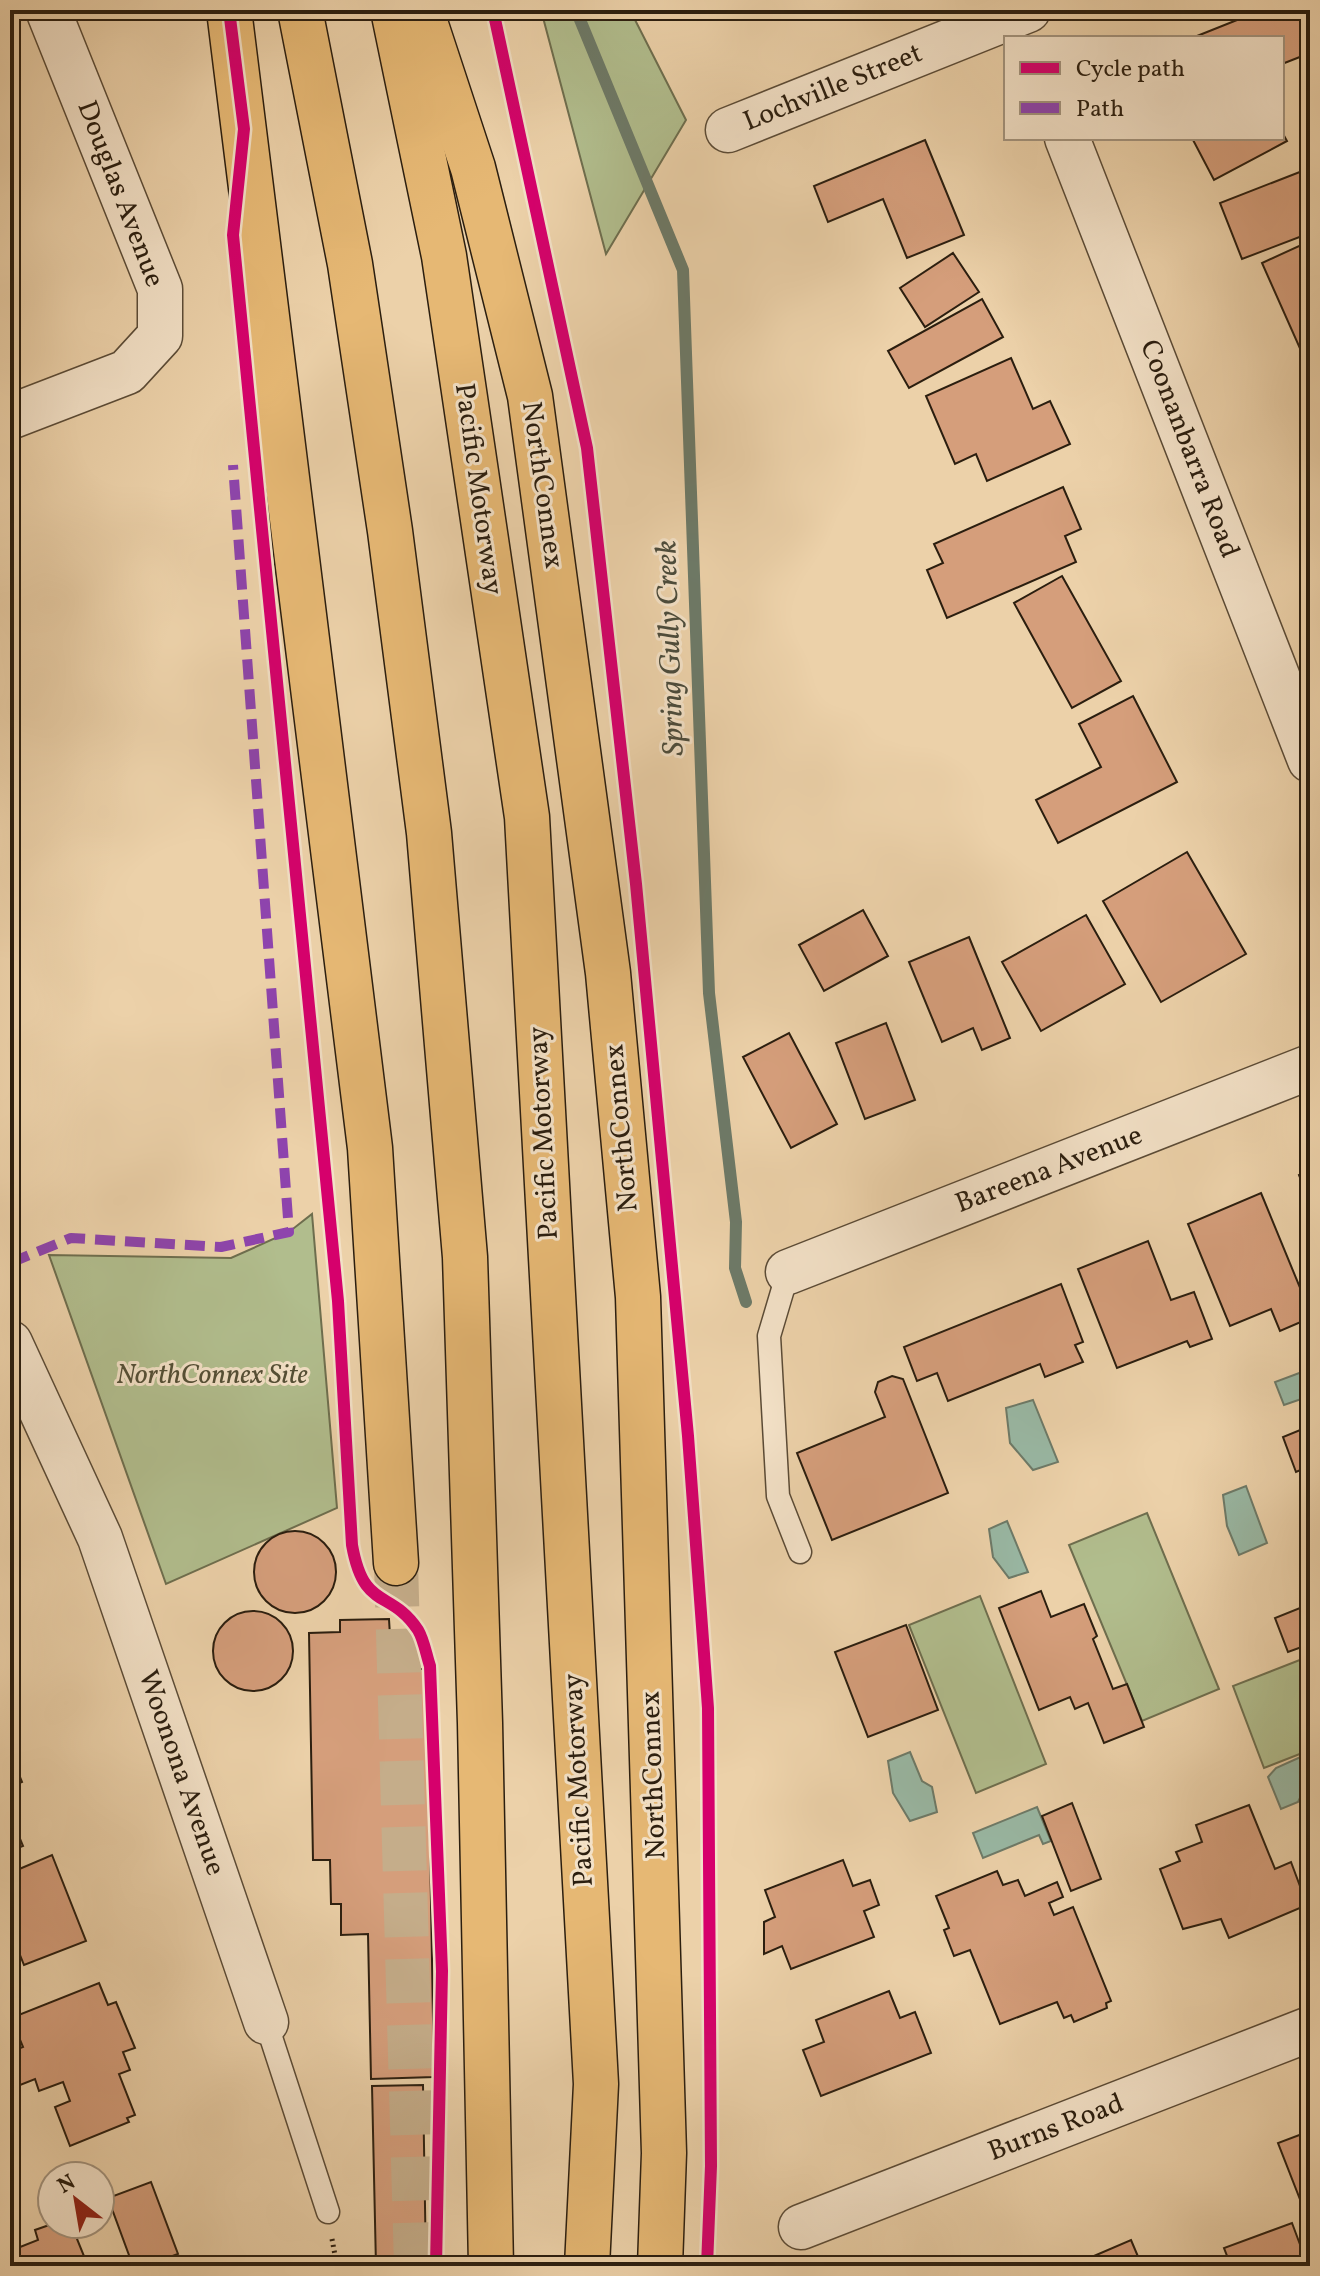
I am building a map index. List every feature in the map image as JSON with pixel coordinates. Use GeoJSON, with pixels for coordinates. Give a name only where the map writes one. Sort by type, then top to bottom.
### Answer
{"type":"FeatureCollection","features":[{"type":"Feature","properties":{"kind":"highway"},"geometry":{"type":"LineString","coordinates":[[229,10],[370,1148],[396,1563]]}},
{"type":"Feature","properties":{"kind":"highway"},"geometry":{"type":"LineString","coordinates":[[300,10],[350,264],[392,546],[429,833],[464,1242],[480,1708],[491,2266]]}},
{"type":"Feature","properties":{"kind":"highway","name":"Pacific Motorway"},"geometry":{"type":"LineString","coordinates":[[393,10],[444,256],[527,817],[596,2084],[587,2266]]}},
{"type":"Feature","properties":{"kind":"highway","name":"NorthConnex"},"geometry":{"type":"LineString","coordinates":[[421,10],[473,168],[530,396],[608,973],[638,1297],[664,2153],[660,2266]]}},
{"type":"Feature","properties":{"kind":"street","name":"Douglas Avenue"},"geometry":{"type":"LineString","coordinates":[[10,417],[127,372],[160,336],[160,289],[48,10]]}},
{"type":"Feature","properties":{"kind":"street","name":"Lochville Street"},"geometry":{"type":"LineString","coordinates":[[728,130],[1023,18]]}},
{"type":"Feature","properties":{"kind":"street","name":"Coonanbarra Road"},"geometry":{"type":"LineString","coordinates":[[1068,140],[1310,760]]}},
{"type":"Feature","properties":{"kind":"street","name":"Bareena Avenue"},"geometry":{"type":"LineString","coordinates":[[788,1272],[1310,1067]]}},
{"type":"Feature","properties":{"kind":"street","name":"Woonona Avenue"},"geometry":{"type":"LineString","coordinates":[[10,1343],[100,1538],[266,2022]]}},
{"type":"Feature","properties":{"kind":"street","name":"Burns Road"},"geometry":{"type":"LineString","coordinates":[[801,2227],[1310,2029]]}},
{"type":"Feature","properties":{"kind":"lane"},"geometry":{"type":"LineString","coordinates":[[788,1272],[769,1336],[778,1496],[800,1552]]}},
{"type":"Feature","properties":{"kind":"lane","name":"Woonona Avenue"},"geometry":{"type":"LineString","coordinates":[[266,2022],[328,2212]]}},
{"type":"Feature","properties":{"kind":"green space"},"geometry":{"type":"Polygon","coordinates":[[[541,10],[630,10],[686,120],[606,254],[541,10]]]}},
{"type":"Feature","properties":{"kind":"green space","name":"NorthConnex Site"},"geometry":{"type":"Polygon","coordinates":[[[312,1214],[337,1508],[166,1584],[49,1255],[231,1258],[289,1232],[312,1214]]]}},
{"type":"Feature","properties":{"kind":"green space"},"geometry":{"type":"Polygon","coordinates":[[[1147,1513],[1219,1689],[1142,1721],[1069,1545],[1147,1513]]]}},
{"type":"Feature","properties":{"kind":"green space"},"geometry":{"type":"Polygon","coordinates":[[[980,1596],[1046,1764],[976,1793],[909,1625],[980,1596]]]}},
{"type":"Feature","properties":{"kind":"green space"},"geometry":{"type":"Polygon","coordinates":[[[1310,1656],[1310,1750],[1264,1768],[1233,1686],[1310,1656]]]}},
{"type":"Feature","properties":{"kind":"shaded area"},"geometry":{"type":"Polygon","coordinates":[[[1310,1369],[1310,1396],[1284,1405],[1275,1382],[1310,1369]]]}},
{"type":"Feature","properties":{"kind":"shaded area"},"geometry":{"type":"Polygon","coordinates":[[[1033,1400],[1058,1462],[1033,1470],[1010,1443],[1006,1408],[1033,1400]]]}},
{"type":"Feature","properties":{"kind":"shaded area"},"geometry":{"type":"Polygon","coordinates":[[[1246,1486],[1267,1543],[1239,1555],[1227,1526],[1223,1495],[1246,1486]]]}},
{"type":"Feature","properties":{"kind":"shaded area"},"geometry":{"type":"Polygon","coordinates":[[[1007,1521],[1028,1572],[1009,1578],[993,1557],[989,1529],[1007,1521]]]}},
{"type":"Feature","properties":{"kind":"shaded area"},"geometry":{"type":"Polygon","coordinates":[[[910,1752],[922,1781],[932,1787],[937,1812],[910,1821],[893,1793],[888,1761],[910,1752]]]}},
{"type":"Feature","properties":{"kind":"shaded area"},"geometry":{"type":"Polygon","coordinates":[[[1305,1755],[1310,1777],[1298,1802],[1281,1809],[1268,1777],[1276,1768],[1305,1755]]]}},
{"type":"Feature","properties":{"kind":"shaded area"},"geometry":{"type":"Polygon","coordinates":[[[1037,1807],[1051,1841],[1043,1844],[1039,1835],[983,1858],[973,1833],[1037,1807]]]}},
{"type":"Feature","properties":{"kind":"building"},"geometry":{"type":"Polygon","coordinates":[[[1262,10],[1310,10],[1310,53],[1284,63],[1284,36],[1197,36],[1262,10]]]}},
{"type":"Feature","properties":{"kind":"building"},"geometry":{"type":"Polygon","coordinates":[[[1284,136],[1287,141],[1214,180],[1193,140],[1284,140],[1284,136]]]}},
{"type":"Feature","properties":{"kind":"building"},"geometry":{"type":"Polygon","coordinates":[[[925,140],[964,235],[907,258],[883,199],[828,222],[814,186],[925,140]]]}},
{"type":"Feature","properties":{"kind":"building"},"geometry":{"type":"Polygon","coordinates":[[[1310,168],[1310,233],[1242,259],[1220,203],[1310,168]]]}},
{"type":"Feature","properties":{"kind":"building"},"geometry":{"type":"Polygon","coordinates":[[[1310,241],[1310,349],[1302,353],[1262,263],[1310,241]]]}},
{"type":"Feature","properties":{"kind":"building"},"geometry":{"type":"Polygon","coordinates":[[[953,253],[979,292],[925,327],[900,288],[953,253]]]}},
{"type":"Feature","properties":{"kind":"building"},"geometry":{"type":"Polygon","coordinates":[[[982,299],[1003,337],[909,388],[888,351],[982,299]]]}},
{"type":"Feature","properties":{"kind":"building"},"geometry":{"type":"Polygon","coordinates":[[[1011,358],[1033,409],[1050,401],[1070,444],[987,481],[976,454],[955,464],[926,396],[1011,358]]]}},
{"type":"Feature","properties":{"kind":"building"},"geometry":{"type":"Polygon","coordinates":[[[1063,487],[1081,529],[1065,536],[1076,562],[947,618],[927,570],[943,563],[934,544],[1063,487]]]}},
{"type":"Feature","properties":{"kind":"building"},"geometry":{"type":"Polygon","coordinates":[[[1062,576],[1121,681],[1072,708],[1014,603],[1062,576]]]}},
{"type":"Feature","properties":{"kind":"building"},"geometry":{"type":"Polygon","coordinates":[[[1133,696],[1177,782],[1058,843],[1036,800],[1101,767],[1079,724],[1133,696]]]}},
{"type":"Feature","properties":{"kind":"building"},"geometry":{"type":"Polygon","coordinates":[[[1187,852],[1246,954],[1161,1002],[1103,901],[1187,852]]]}},
{"type":"Feature","properties":{"kind":"building"},"geometry":{"type":"Polygon","coordinates":[[[863,910],[888,956],[824,991],[799,945],[863,910]]]}},
{"type":"Feature","properties":{"kind":"building"},"geometry":{"type":"Polygon","coordinates":[[[1086,915],[1125,984],[1041,1031],[1002,962],[1086,915]]]}},
{"type":"Feature","properties":{"kind":"building"},"geometry":{"type":"Polygon","coordinates":[[[969,937],[1010,1038],[982,1050],[973,1028],[942,1042],[909,962],[969,937]]]}},
{"type":"Feature","properties":{"kind":"building"},"geometry":{"type":"Polygon","coordinates":[[[886,1023],[915,1100],[865,1119],[836,1043],[886,1023]]]}},
{"type":"Feature","properties":{"kind":"building"},"geometry":{"type":"Polygon","coordinates":[[[789,1033],[837,1124],[791,1148],[743,1057],[789,1033]]]}},
{"type":"Feature","properties":{"kind":"building"},"geometry":{"type":"Polygon","coordinates":[[[1310,1170],[1310,1203],[1299,1175],[1310,1170]]]}},
{"type":"Feature","properties":{"kind":"building"},"geometry":{"type":"Polygon","coordinates":[[[1261,1193],[1303,1295],[1310,1292],[1310,1318],[1280,1331],[1271,1309],[1230,1326],[1188,1224],[1261,1193]]]}},
{"type":"Feature","properties":{"kind":"building"},"geometry":{"type":"Polygon","coordinates":[[[1148,1241],[1171,1300],[1194,1292],[1212,1339],[1190,1347],[1187,1341],[1117,1368],[1078,1269],[1148,1241]]]}},
{"type":"Feature","properties":{"kind":"building"},"geometry":{"type":"Polygon","coordinates":[[[1061,1284],[1083,1342],[1075,1345],[1083,1362],[1045,1377],[1040,1364],[948,1401],[937,1373],[917,1381],[904,1347],[1061,1284]]]}},
{"type":"Feature","properties":{"kind":"building"},"geometry":{"type":"Polygon","coordinates":[[[892,1376],[903,1379],[948,1493],[832,1540],[797,1453],[885,1417],[875,1392],[878,1382],[892,1376]]]}},
{"type":"Feature","properties":{"kind":"building"},"geometry":{"type":"Polygon","coordinates":[[[1310,1426],[1310,1466],[1296,1472],[1283,1437],[1310,1426]]]}},
{"type":"Feature","properties":{"kind":"building"},"geometry":{"type":"Polygon","coordinates":[[[295,1531],[311,1535],[324,1543],[332,1556],[336,1572],[332,1588],[324,1601],[311,1609],[295,1613],[279,1609],[266,1601],[258,1588],[254,1572],[258,1556],[266,1543],[279,1535],[295,1531]]]}},
{"type":"Feature","properties":{"kind":"building"},"geometry":{"type":"Polygon","coordinates":[[[1041,1591],[1051,1617],[1084,1604],[1097,1636],[1093,1639],[1113,1689],[1127,1684],[1144,1727],[1104,1743],[1088,1703],[1075,1709],[1070,1697],[1039,1710],[999,1608],[1041,1591]]]}},
{"type":"Feature","properties":{"kind":"building"},"geometry":{"type":"Polygon","coordinates":[[[1310,1604],[1310,1644],[1288,1652],[1275,1618],[1310,1604]]]}},
{"type":"Feature","properties":{"kind":"building"},"geometry":{"type":"Polygon","coordinates":[[[245,1611],[261,1611],[276,1617],[287,1628],[293,1651],[287,1674],[276,1685],[261,1691],[245,1691],[230,1685],[219,1674],[213,1659],[213,1643],[219,1628],[230,1617],[245,1611]]]}},
{"type":"Feature","properties":{"kind":"building"},"geometry":{"type":"Polygon","coordinates":[[[389,1619],[390,1636],[417,1635],[417,1669],[427,1669],[434,2077],[371,2079],[368,1934],[341,1935],[341,1904],[331,1904],[330,1860],[313,1860],[309,1633],[340,1632],[340,1620],[389,1619]]]}},
{"type":"Feature","properties":{"kind":"building"},"geometry":{"type":"Polygon","coordinates":[[[906,1625],[938,1710],[868,1737],[835,1652],[906,1625]]]}},
{"type":"Feature","properties":{"kind":"building"},"geometry":{"type":"Polygon","coordinates":[[[10,1752],[22,1782],[10,1787],[10,1752]]]}},
{"type":"Feature","properties":{"kind":"building"},"geometry":{"type":"Polygon","coordinates":[[[1072,1803],[1101,1879],[1071,1891],[1042,1816],[1072,1803]]]}},
{"type":"Feature","properties":{"kind":"building"},"geometry":{"type":"Polygon","coordinates":[[[1249,1805],[1275,1869],[1291,1862],[1307,1905],[1229,1938],[1221,1919],[1183,1929],[1160,1869],[1180,1861],[1176,1852],[1202,1842],[1196,1825],[1249,1805]]]}},
{"type":"Feature","properties":{"kind":"building"},"geometry":{"type":"Polygon","coordinates":[[[10,1815],[23,1846],[10,1851],[10,1815]]]}},
{"type":"Feature","properties":{"kind":"building"},"geometry":{"type":"Polygon","coordinates":[[[52,1855],[86,1941],[24,1965],[10,1930],[10,1873],[52,1855]]]}},
{"type":"Feature","properties":{"kind":"building"},"geometry":{"type":"Polygon","coordinates":[[[843,1860],[853,1886],[870,1880],[879,1905],[864,1911],[874,1937],[791,1969],[782,1946],[764,1954],[764,1922],[775,1917],[765,1890],[843,1860]]]}},
{"type":"Feature","properties":{"kind":"building"},"geometry":{"type":"Polygon","coordinates":[[[997,1871],[1003,1885],[1018,1880],[1025,1896],[1057,1882],[1063,1897],[1049,1903],[1054,1915],[1073,1907],[1111,2001],[1106,2003],[1107,2008],[1074,2022],[1071,2015],[1064,2018],[1057,2002],[1000,2024],[970,1950],[954,1956],[944,1930],[949,1928],[936,1896],[997,1871]]]}},
{"type":"Feature","properties":{"kind":"building"},"geometry":{"type":"Polygon","coordinates":[[[99,1983],[108,2005],[116,2002],[135,2048],[123,2052],[130,2070],[119,2074],[135,2115],[127,2118],[129,2122],[70,2146],[55,2107],[70,2101],[63,2082],[39,2091],[35,2079],[10,2089],[10,2052],[23,2047],[11,2018],[99,1983]]]}},
{"type":"Feature","properties":{"kind":"building"},"geometry":{"type":"Polygon","coordinates":[[[889,1991],[900,2018],[915,2012],[931,2053],[821,2096],[803,2050],[824,2042],[816,2020],[889,1991]]]}},
{"type":"Feature","properties":{"kind":"building"},"geometry":{"type":"Polygon","coordinates":[[[423,2085],[426,2266],[376,2266],[372,2086],[423,2085]]]}},
{"type":"Feature","properties":{"kind":"building"},"geometry":{"type":"Polygon","coordinates":[[[1310,2131],[1310,2225],[1278,2143],[1310,2131]]]}},
{"type":"Feature","properties":{"kind":"building"},"geometry":{"type":"Polygon","coordinates":[[[151,2182],[178,2254],[145,2266],[133,2266],[116,2220],[116,2195],[151,2182]]]}},
{"type":"Feature","properties":{"kind":"building"},"geometry":{"type":"Polygon","coordinates":[[[1292,2223],[1308,2266],[1231,2266],[1224,2248],[1292,2223]]]}},
{"type":"Feature","properties":{"kind":"building"},"geometry":{"type":"Polygon","coordinates":[[[38,2240],[77,2240],[88,2266],[10,2266],[10,2251],[38,2240]]]}},
{"type":"Feature","properties":{"kind":"building"},"geometry":{"type":"Polygon","coordinates":[[[1131,2240],[1142,2266],[1073,2266],[1073,2265],[1131,2240]]]}},
{"type":"Feature","properties":{"kind":"waterway","name":"Spring Gully Creek"},"geometry":{"type":"LineString","coordinates":[[576,10],[683,270],[709,993],[736,1222],[735,1268],[746,1302]]}},
{"type":"Feature","properties":{"kind":"tunnel"},"geometry":{"type":"LineString","coordinates":[[396,1563],[416,2266]]}},
{"type":"Feature","properties":{"kind":"marked path"},"geometry":{"type":"LineString","coordinates":[[10,1263],[71,1238],[221,1247],[289,1232],[233,465]]}},
{"type":"Feature","properties":{"kind":"cycle path"},"geometry":{"type":"LineString","coordinates":[[229,10],[244,129],[233,235],[338,1301],[352,1545],[363,1581],[379,1597],[408,1617],[418,1630],[430,1666],[442,1971],[436,2266]]}},
{"type":"Feature","properties":{"kind":"cycle path"},"geometry":{"type":"LineString","coordinates":[[493,10],[587,448],[636,884],[688,1436],[708,1708],[711,2166],[707,2266]]}}]}
